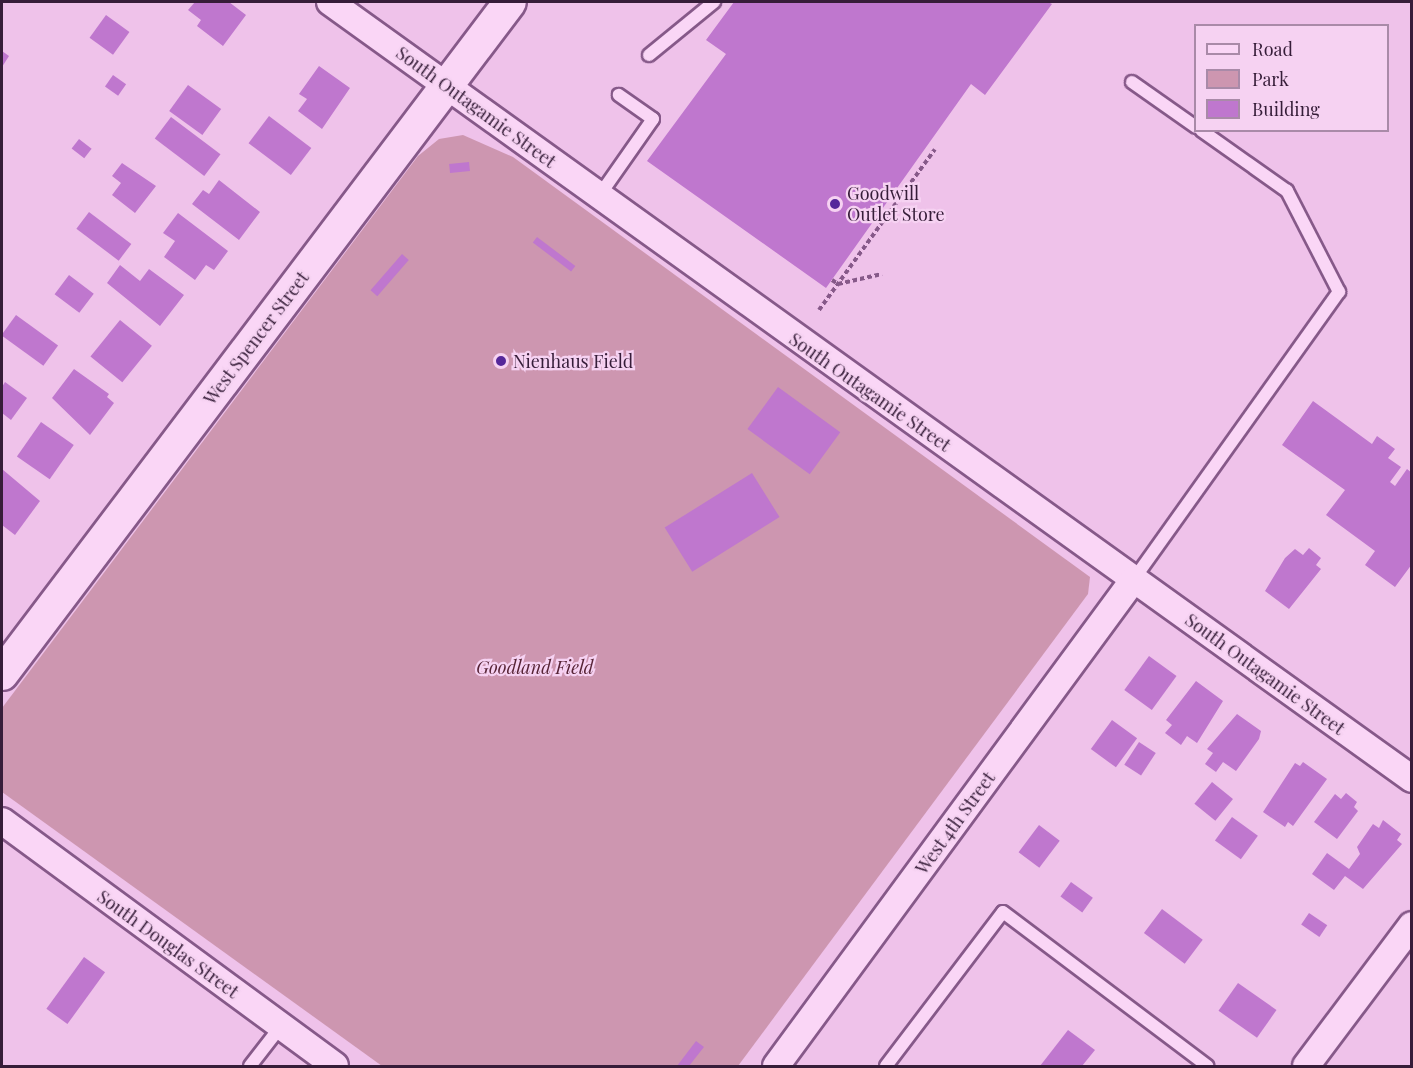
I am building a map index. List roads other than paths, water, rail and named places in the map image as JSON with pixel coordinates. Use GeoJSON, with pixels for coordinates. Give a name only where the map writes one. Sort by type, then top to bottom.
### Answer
{"type":"FeatureCollection","features":[{"type":"Feature","properties":{"kind":"street","name":"South Outagamie Street"},"geometry":{"type":"LineString","coordinates":[[330,2],[1412,780]]}},
{"type":"Feature","properties":{"kind":"street","name":"West Spencer Street"},"geometry":{"type":"LineString","coordinates":[[2,674],[510,2]]}},
{"type":"Feature","properties":{"kind":"street","name":"West 4th Street"},"geometry":{"type":"LineString","coordinates":[[786,1063],[1134,579]]}},
{"type":"Feature","properties":{"kind":"street","name":"South Douglas Street"},"geometry":{"type":"LineString","coordinates":[[2,821],[335,1066]]}},
{"type":"Feature","properties":{"kind":"street"},"geometry":{"type":"LineString","coordinates":[[1306,1066],[1412,925]]}},
{"type":"Feature","properties":{"kind":"lane"},"geometry":{"type":"LineString","coordinates":[[649,55],[714,2]]}},
{"type":"Feature","properties":{"kind":"lane"},"geometry":{"type":"LineString","coordinates":[[1132,81],[1194,126]]}},
{"type":"Feature","properties":{"kind":"lane"},"geometry":{"type":"LineString","coordinates":[[599,196],[653,119],[619,95]]}},
{"type":"Feature","properties":{"kind":"lane"},"geometry":{"type":"LineString","coordinates":[[1134,579],[1340,292],[1287,191],[1204,132]]}},
{"type":"Feature","properties":{"kind":"lane"},"geometry":{"type":"LineString","coordinates":[[886,1066],[1003,912],[1207,1066]]}},
{"type":"Feature","properties":{"kind":"lane"},"geometry":{"type":"LineString","coordinates":[[250,1066],[280,1026]]}},
{"type":"Feature","properties":{"kind":"place","name":"Goodwill Outlet Store"},"geometry":{"type":"Point","coordinates":[835,204]}},
{"type":"Feature","properties":{"kind":"place","name":"Nienhaus Field"},"geometry":{"type":"Point","coordinates":[501,361]}},
{"type":"Feature","properties":{"kind":"park label","name":"Goodland Field"},"geometry":{"type":"Point","coordinates":[535,667]}}]}
